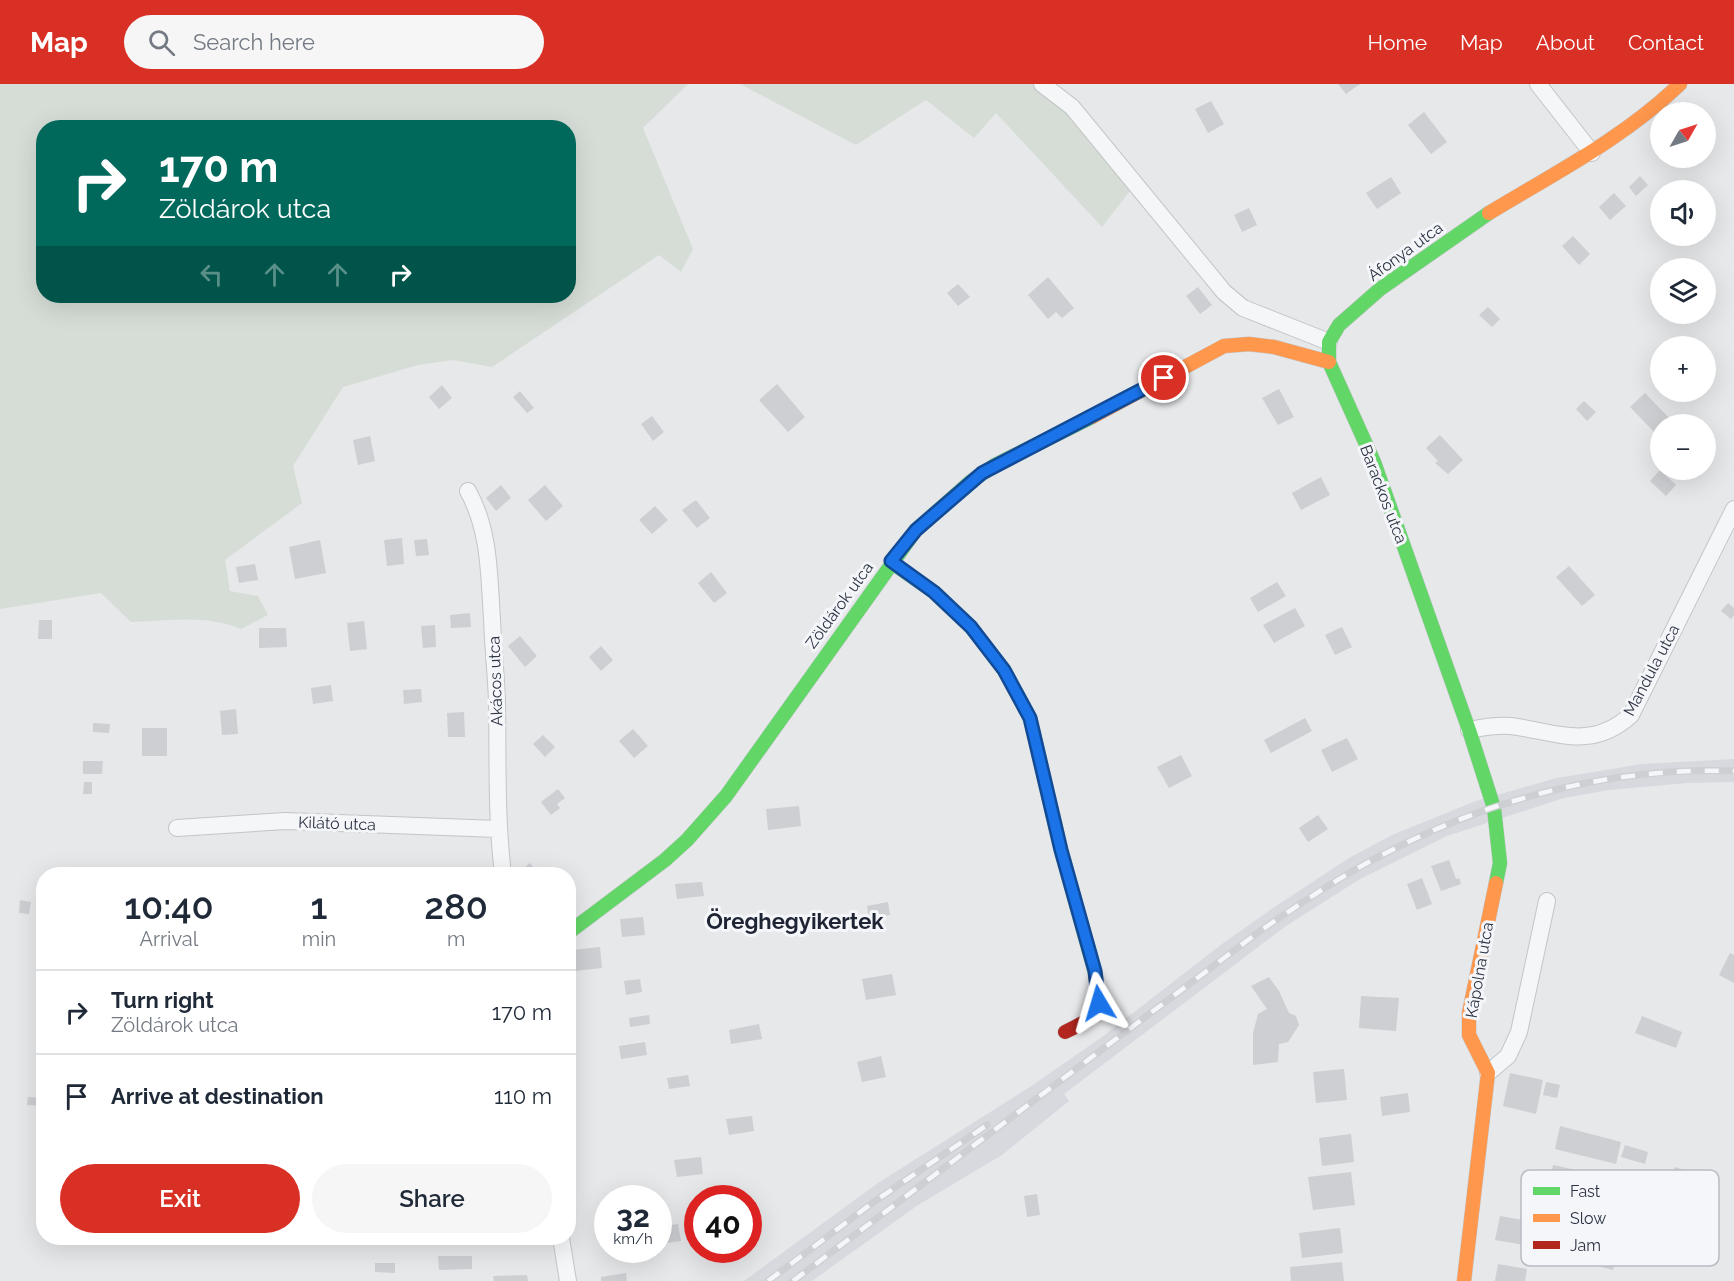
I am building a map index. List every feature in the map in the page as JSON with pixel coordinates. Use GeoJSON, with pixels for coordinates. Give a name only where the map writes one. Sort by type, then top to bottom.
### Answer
{"type":"FeatureCollection","features":[{"type":"Feature","properties":{"kind":"street"},"geometry":{"type":"LineString","coordinates":[[1042,84],[1072,107],[1224,292],[1243,308],[1329,342],[1329,362]]}},
{"type":"Feature","properties":{"kind":"street"},"geometry":{"type":"LineString","coordinates":[[1538,84],[1592,153],[1652,111],[1680,84]]}},
{"type":"Feature","properties":{"kind":"street","name":"Áfonya utca"},"geometry":{"type":"LineString","coordinates":[[1329,342],[1339,325],[1364,302],[1438,247],[1528,188],[1592,153]]}},
{"type":"Feature","properties":{"kind":"street","name":"Zöldárok utca"},"geometry":{"type":"LineString","coordinates":[[576,927],[665,860],[687,840],[726,796],[891,561],[916,530],[970,482],[995,465],[1104,411],[1224,346],[1250,344],[1274,347],[1329,362]]}},
{"type":"Feature","properties":{"kind":"street","name":"Barackos utca"},"geometry":{"type":"LineString","coordinates":[[1329,362],[1374,462],[1469,730]]}},
{"type":"Feature","properties":{"kind":"street","name":"Akácos utca"},"geometry":{"type":"LineString","coordinates":[[468,491],[484,528],[488,559],[497,699],[498,829],[502,867]]}},
{"type":"Feature","properties":{"kind":"street","name":"Mandula utca"},"geometry":{"type":"LineString","coordinates":[[1469,730],[1493,725],[1511,726],[1578,738],[1598,735],[1618,726],[1631,715],[1734,509]]}},
{"type":"Feature","properties":{"kind":"street"},"geometry":{"type":"LineString","coordinates":[[891,561],[934,592],[971,627],[1004,670],[1030,718],[1061,850],[1095,971],[1099,1003],[1090,1019],[1065,1032]]}},
{"type":"Feature","properties":{"kind":"street","name":"Kápolna utca"},"geometry":{"type":"LineString","coordinates":[[1469,730],[1494,808],[1500,863],[1469,1013],[1469,1035],[1488,1073]]}},
{"type":"Feature","properties":{"kind":"street","name":"Kilátó utca"},"geometry":{"type":"LineString","coordinates":[[177,828],[285,821],[498,829]]}},
{"type":"Feature","properties":{"kind":"street"},"geometry":{"type":"LineString","coordinates":[[1464,1281],[1488,1073],[1508,1056],[1519,1032],[1547,901]]}},
{"type":"Feature","properties":{"kind":"street"},"geometry":{"type":"LineString","coordinates":[[562,1245],[568,1281]]}},
{"type":"Feature","properties":{"kind":"shaded area"},"geometry":{"type":"Polygon","coordinates":[[[0,84],[688,84],[643,128],[693,249],[681,272],[659,255],[492,367],[453,360],[418,365],[343,387],[293,466],[302,503],[225,560],[230,591],[258,596],[268,615],[241,629],[215,621],[201,620],[131,622],[101,593],[0,609],[0,84]]]}},
{"type":"Feature","properties":{"kind":"shaded area"},"geometry":{"type":"Polygon","coordinates":[[[740,84],[1032,84],[1070,112],[1130,191],[1102,227],[996,113],[974,138],[926,100],[856,145],[740,84]]]}},
{"type":"Feature","properties":{"kind":"shaded area"},"geometry":{"type":"Polygon","coordinates":[[[1734,759],[1734,782],[1687,783],[1609,790],[1564,798],[1447,836],[1360,879],[1286,926],[1064,1094],[1069,1101],[1002,1155],[918,1205],[812,1281],[744,1281],[878,1183],[1030,1087],[1102,1037],[1222,944],[1273,908],[1349,858],[1392,835],[1476,801],[1557,778],[1642,764],[1734,759]]]}},
{"type":"Feature","properties":{"kind":"building"},"geometry":{"type":"Polygon","coordinates":[[[1338,84],[1360,84],[1346,94],[1338,84]]]}},
{"type":"Feature","properties":{"kind":"building"},"geometry":{"type":"Polygon","coordinates":[[[1211,101],[1224,124],[1208,133],[1195,109],[1211,101]]]}},
{"type":"Feature","properties":{"kind":"building"},"geometry":{"type":"Polygon","coordinates":[[[1424,112],[1447,142],[1431,154],[1408,125],[1424,112]]]}},
{"type":"Feature","properties":{"kind":"building"},"geometry":{"type":"Polygon","coordinates":[[[1640,176],[1648,185],[1636,196],[1629,187],[1640,176]]]}},
{"type":"Feature","properties":{"kind":"building"},"geometry":{"type":"Polygon","coordinates":[[[1391,177],[1401,193],[1377,209],[1366,193],[1391,177]]]}},
{"type":"Feature","properties":{"kind":"building"},"geometry":{"type":"Polygon","coordinates":[[[1614,193],[1626,206],[1610,220],[1599,207],[1614,193]]]}},
{"type":"Feature","properties":{"kind":"building"},"geometry":{"type":"Polygon","coordinates":[[[1249,208],[1257,225],[1242,232],[1234,215],[1249,208]]]}},
{"type":"Feature","properties":{"kind":"building"},"geometry":{"type":"Polygon","coordinates":[[[1573,236],[1590,254],[1579,265],[1562,246],[1573,236]]]}},
{"type":"Feature","properties":{"kind":"building"},"geometry":{"type":"Polygon","coordinates":[[[1048,277],[1074,308],[1062,318],[1056,312],[1048,319],[1028,295],[1048,277]]]}},
{"type":"Feature","properties":{"kind":"building"},"geometry":{"type":"Polygon","coordinates":[[[958,284],[970,297],[958,306],[947,293],[958,284]]]}},
{"type":"Feature","properties":{"kind":"building"},"geometry":{"type":"Polygon","coordinates":[[[1198,287],[1212,305],[1200,314],[1186,296],[1198,287]]]}},
{"type":"Feature","properties":{"kind":"building"},"geometry":{"type":"Polygon","coordinates":[[[1488,307],[1500,319],[1492,327],[1479,315],[1488,307]]]}},
{"type":"Feature","properties":{"kind":"building"},"geometry":{"type":"Polygon","coordinates":[[[777,384],[805,417],[788,432],[759,400],[777,384]]]}},
{"type":"Feature","properties":{"kind":"building"},"geometry":{"type":"Polygon","coordinates":[[[442,385],[452,398],[439,409],[429,397],[442,385]]]}},
{"type":"Feature","properties":{"kind":"building"},"geometry":{"type":"Polygon","coordinates":[[[1279,389],[1294,417],[1278,425],[1262,398],[1279,389]]]}},
{"type":"Feature","properties":{"kind":"building"},"geometry":{"type":"Polygon","coordinates":[[[520,391],[534,408],[527,413],[513,397],[520,391]]]}},
{"type":"Feature","properties":{"kind":"building"},"geometry":{"type":"Polygon","coordinates":[[[1645,393],[1650,398],[1650,402],[1654,402],[1665,414],[1650,414],[1650,428],[1630,407],[1645,393]]]}},
{"type":"Feature","properties":{"kind":"building"},"geometry":{"type":"Polygon","coordinates":[[[1584,401],[1596,412],[1587,421],[1576,409],[1584,401]]]}},
{"type":"Feature","properties":{"kind":"building"},"geometry":{"type":"Polygon","coordinates":[[[652,416],[664,432],[653,441],[641,424],[652,416]]]}},
{"type":"Feature","properties":{"kind":"building"},"geometry":{"type":"Polygon","coordinates":[[[1440,435],[1463,460],[1448,474],[1435,463],[1438,461],[1426,448],[1440,435]]]}},
{"type":"Feature","properties":{"kind":"building"},"geometry":{"type":"Polygon","coordinates":[[[370,436],[375,461],[358,465],[353,440],[370,436]]]}},
{"type":"Feature","properties":{"kind":"building"},"geometry":{"type":"Polygon","coordinates":[[[1321,477],[1330,495],[1301,510],[1292,493],[1321,477]]]}},
{"type":"Feature","properties":{"kind":"building"},"geometry":{"type":"Polygon","coordinates":[[[1671,480],[1676,485],[1666,496],[1650,481],[1671,480]]]}},
{"type":"Feature","properties":{"kind":"building"},"geometry":{"type":"Polygon","coordinates":[[[501,485],[511,498],[496,511],[486,498],[501,485]]]}},
{"type":"Feature","properties":{"kind":"building"},"geometry":{"type":"Polygon","coordinates":[[[545,485],[563,506],[546,521],[528,500],[545,485]]]}},
{"type":"Feature","properties":{"kind":"building"},"geometry":{"type":"Polygon","coordinates":[[[696,500],[710,518],[697,528],[682,510],[696,500]]]}},
{"type":"Feature","properties":{"kind":"building"},"geometry":{"type":"Polygon","coordinates":[[[655,506],[668,520],[652,534],[639,520],[655,506]]]}},
{"type":"Feature","properties":{"kind":"building"},"geometry":{"type":"Polygon","coordinates":[[[402,538],[404,564],[387,566],[384,540],[402,538]]]}},
{"type":"Feature","properties":{"kind":"building"},"geometry":{"type":"Polygon","coordinates":[[[427,539],[429,555],[416,556],[414,540],[427,539]]]}},
{"type":"Feature","properties":{"kind":"building"},"geometry":{"type":"Polygon","coordinates":[[[320,540],[326,573],[295,579],[289,547],[320,540]]]}},
{"type":"Feature","properties":{"kind":"building"},"geometry":{"type":"Polygon","coordinates":[[[255,564],[258,580],[239,583],[236,567],[255,564]]]}},
{"type":"Feature","properties":{"kind":"building"},"geometry":{"type":"Polygon","coordinates":[[[1569,566],[1595,595],[1582,606],[1556,577],[1569,566]]]}},
{"type":"Feature","properties":{"kind":"building"},"geometry":{"type":"Polygon","coordinates":[[[711,572],[727,593],[714,603],[698,583],[711,572]]]}},
{"type":"Feature","properties":{"kind":"building"},"geometry":{"type":"Polygon","coordinates":[[[1277,582],[1286,596],[1258,612],[1250,598],[1277,582]]]}},
{"type":"Feature","properties":{"kind":"building"},"geometry":{"type":"Polygon","coordinates":[[[1728,603],[1734,608],[1734,615],[1731,619],[1721,611],[1728,603]]]}},
{"type":"Feature","properties":{"kind":"building"},"geometry":{"type":"Polygon","coordinates":[[[1295,608],[1305,626],[1274,643],[1263,625],[1295,608]]]}},
{"type":"Feature","properties":{"kind":"building"},"geometry":{"type":"Polygon","coordinates":[[[470,613],[471,627],[451,628],[450,615],[470,613]]]}},
{"type":"Feature","properties":{"kind":"building"},"geometry":{"type":"Polygon","coordinates":[[[39,620],[52,620],[52,639],[38,639],[39,620]]]}},
{"type":"Feature","properties":{"kind":"building"},"geometry":{"type":"Polygon","coordinates":[[[364,621],[367,649],[350,651],[347,623],[364,621]]]}},
{"type":"Feature","properties":{"kind":"building"},"geometry":{"type":"Polygon","coordinates":[[[435,625],[436,647],[423,648],[421,626],[435,625]]]}},
{"type":"Feature","properties":{"kind":"building"},"geometry":{"type":"Polygon","coordinates":[[[1342,627],[1352,647],[1335,655],[1325,635],[1342,627]]]}},
{"type":"Feature","properties":{"kind":"building"},"geometry":{"type":"Polygon","coordinates":[[[259,628],[286,628],[287,647],[259,648],[259,628]]]}},
{"type":"Feature","properties":{"kind":"building"},"geometry":{"type":"Polygon","coordinates":[[[520,636],[537,656],[525,667],[508,646],[520,636]]]}},
{"type":"Feature","properties":{"kind":"building"},"geometry":{"type":"Polygon","coordinates":[[[601,646],[613,660],[601,671],[589,657],[601,646]]]}},
{"type":"Feature","properties":{"kind":"building"},"geometry":{"type":"Polygon","coordinates":[[[331,685],[333,701],[313,704],[311,688],[331,685]]]}},
{"type":"Feature","properties":{"kind":"building"},"geometry":{"type":"Polygon","coordinates":[[[421,689],[422,702],[404,704],[403,690],[421,689]]]}},
{"type":"Feature","properties":{"kind":"building"},"geometry":{"type":"Polygon","coordinates":[[[236,709],[238,734],[222,735],[220,711],[236,709]]]}},
{"type":"Feature","properties":{"kind":"building"},"geometry":{"type":"Polygon","coordinates":[[[464,712],[465,737],[448,737],[447,713],[464,712]]]}},
{"type":"Feature","properties":{"kind":"building"},"geometry":{"type":"Polygon","coordinates":[[[1305,718],[1312,731],[1271,753],[1264,740],[1305,718]]]}},
{"type":"Feature","properties":{"kind":"building"},"geometry":{"type":"Polygon","coordinates":[[[93,723],[110,724],[109,733],[93,732],[93,723]]]}},
{"type":"Feature","properties":{"kind":"building"},"geometry":{"type":"Polygon","coordinates":[[[142,728],[167,728],[167,756],[142,756],[142,728]]]}},
{"type":"Feature","properties":{"kind":"building"},"geometry":{"type":"Polygon","coordinates":[[[633,729],[648,746],[634,758],[619,741],[633,729]]]}},
{"type":"Feature","properties":{"kind":"building"},"geometry":{"type":"Polygon","coordinates":[[[543,735],[555,747],[545,757],[533,744],[543,735]]]}},
{"type":"Feature","properties":{"kind":"building"},"geometry":{"type":"Polygon","coordinates":[[[1347,738],[1358,759],[1332,772],[1321,750],[1347,738]]]}},
{"type":"Feature","properties":{"kind":"building"},"geometry":{"type":"Polygon","coordinates":[[[1181,755],[1192,776],[1169,788],[1157,767],[1181,755]]]}},
{"type":"Feature","properties":{"kind":"building"},"geometry":{"type":"Polygon","coordinates":[[[83,761],[103,761],[102,774],[83,774],[83,761]]]}},
{"type":"Feature","properties":{"kind":"building"},"geometry":{"type":"Polygon","coordinates":[[[84,782],[92,782],[92,794],[83,794],[84,782]]]}},
{"type":"Feature","properties":{"kind":"building"},"geometry":{"type":"Polygon","coordinates":[[[558,789],[565,798],[557,804],[560,808],[551,815],[541,802],[558,789]]]}},
{"type":"Feature","properties":{"kind":"building"},"geometry":{"type":"Polygon","coordinates":[[[799,806],[801,826],[768,830],[766,809],[799,806]]]}},
{"type":"Feature","properties":{"kind":"building"},"geometry":{"type":"Polygon","coordinates":[[[1318,815],[1328,829],[1308,842],[1299,828],[1318,815]]]}},
{"type":"Feature","properties":{"kind":"building"},"geometry":{"type":"Polygon","coordinates":[[[1449,860],[1456,879],[1459,878],[1461,884],[1441,891],[1431,866],[1449,860]]]}},
{"type":"Feature","properties":{"kind":"building"},"geometry":{"type":"Polygon","coordinates":[[[1422,878],[1432,904],[1417,910],[1407,884],[1422,878]]]}},
{"type":"Feature","properties":{"kind":"building"},"geometry":{"type":"Polygon","coordinates":[[[702,882],[704,896],[677,899],[675,884],[702,882]]]}},
{"type":"Feature","properties":{"kind":"building"},"geometry":{"type":"Polygon","coordinates":[[[20,900],[31,902],[29,914],[19,913],[20,900]]]}},
{"type":"Feature","properties":{"kind":"building"},"geometry":{"type":"Polygon","coordinates":[[[888,902],[890,915],[869,918],[867,906],[888,902]]]}},
{"type":"Feature","properties":{"kind":"building"},"geometry":{"type":"Polygon","coordinates":[[[643,917],[645,935],[622,937],[620,919],[643,917]]]}},
{"type":"Feature","properties":{"kind":"building"},"geometry":{"type":"Polygon","coordinates":[[[600,947],[602,968],[576,971],[576,950],[600,947]]]}},
{"type":"Feature","properties":{"kind":"building"},"geometry":{"type":"Polygon","coordinates":[[[1730,953],[1734,955],[1734,983],[1719,975],[1730,953]]]}},
{"type":"Feature","properties":{"kind":"building"},"geometry":{"type":"Polygon","coordinates":[[[892,974],[896,995],[866,1000],[862,979],[892,974]]]}},
{"type":"Feature","properties":{"kind":"building"},"geometry":{"type":"Polygon","coordinates":[[[1269,977],[1279,991],[1289,1013],[1296,1016],[1299,1025],[1288,1042],[1279,1044],[1278,1062],[1253,1065],[1253,1033],[1258,1014],[1267,1009],[1251,986],[1269,977]]]}},
{"type":"Feature","properties":{"kind":"building"},"geometry":{"type":"Polygon","coordinates":[[[640,979],[642,992],[626,995],[624,981],[640,979]]]}},
{"type":"Feature","properties":{"kind":"building"},"geometry":{"type":"Polygon","coordinates":[[[1361,996],[1399,998],[1396,1031],[1359,1028],[1361,996]]]}},
{"type":"Feature","properties":{"kind":"building"},"geometry":{"type":"Polygon","coordinates":[[[649,1015],[650,1024],[630,1027],[629,1018],[649,1015]]]}},
{"type":"Feature","properties":{"kind":"building"},"geometry":{"type":"Polygon","coordinates":[[[1642,1016],[1682,1032],[1676,1048],[1635,1033],[1642,1016]]]}},
{"type":"Feature","properties":{"kind":"building"},"geometry":{"type":"Polygon","coordinates":[[[759,1024],[762,1039],[731,1044],[729,1030],[759,1024]]]}},
{"type":"Feature","properties":{"kind":"building"},"geometry":{"type":"Polygon","coordinates":[[[645,1042],[647,1055],[621,1059],[619,1046],[645,1042]]]}},
{"type":"Feature","properties":{"kind":"building"},"geometry":{"type":"Polygon","coordinates":[[[881,1056],[886,1077],[862,1082],[857,1062],[881,1056]]]}},
{"type":"Feature","properties":{"kind":"building"},"geometry":{"type":"Polygon","coordinates":[[[1344,1069],[1347,1100],[1316,1103],[1313,1072],[1344,1069]]]}},
{"type":"Feature","properties":{"kind":"building"},"geometry":{"type":"Polygon","coordinates":[[[1510,1073],[1543,1080],[1536,1114],[1503,1106],[1510,1073]]]}},
{"type":"Feature","properties":{"kind":"building"},"geometry":{"type":"Polygon","coordinates":[[[688,1075],[690,1086],[669,1089],[667,1078],[688,1075]]]}},
{"type":"Feature","properties":{"kind":"building"},"geometry":{"type":"Polygon","coordinates":[[[1546,1082],[1560,1085],[1557,1098],[1543,1095],[1546,1082]]]}},
{"type":"Feature","properties":{"kind":"building"},"geometry":{"type":"Polygon","coordinates":[[[1408,1093],[1410,1112],[1382,1116],[1380,1097],[1408,1093]]]}},
{"type":"Feature","properties":{"kind":"building"},"geometry":{"type":"Polygon","coordinates":[[[28,1097],[36,1098],[36,1106],[27,1105],[28,1097]]]}},
{"type":"Feature","properties":{"kind":"building"},"geometry":{"type":"Polygon","coordinates":[[[752,1116],[754,1131],[729,1135],[726,1119],[752,1116]]]}},
{"type":"Feature","properties":{"kind":"building"},"geometry":{"type":"Polygon","coordinates":[[[1560,1126],[1621,1142],[1616,1164],[1555,1149],[1560,1126]]]}},
{"type":"Feature","properties":{"kind":"building"},"geometry":{"type":"Polygon","coordinates":[[[1351,1134],[1354,1162],[1322,1166],[1319,1138],[1351,1134]]]}},
{"type":"Feature","properties":{"kind":"building"},"geometry":{"type":"Polygon","coordinates":[[[1625,1145],[1648,1152],[1645,1164],[1621,1157],[1625,1145]]]}},
{"type":"Feature","properties":{"kind":"building"},"geometry":{"type":"Polygon","coordinates":[[[701,1157],[703,1174],[677,1177],[674,1160],[701,1157]]]}},
{"type":"Feature","properties":{"kind":"building"},"geometry":{"type":"Polygon","coordinates":[[[1553,1165],[1576,1170],[1552,1170],[1553,1165]]]}},
{"type":"Feature","properties":{"kind":"building"},"geometry":{"type":"Polygon","coordinates":[[[1351,1172],[1355,1205],[1313,1210],[1308,1177],[1351,1172]]]}},
{"type":"Feature","properties":{"kind":"building"},"geometry":{"type":"Polygon","coordinates":[[[1037,1194],[1040,1215],[1027,1217],[1024,1196],[1037,1194]]]}},
{"type":"Feature","properties":{"kind":"building"},"geometry":{"type":"Polygon","coordinates":[[[1500,1216],[1521,1220],[1521,1244],[1495,1240],[1500,1216]]]}},
{"type":"Feature","properties":{"kind":"building"},"geometry":{"type":"Polygon","coordinates":[[[678,1224],[681,1241],[672,1242],[672,1225],[678,1224]]]}},
{"type":"Feature","properties":{"kind":"building"},"geometry":{"type":"Polygon","coordinates":[[[1340,1228],[1343,1253],[1302,1258],[1299,1233],[1340,1228]]]}},
{"type":"Feature","properties":{"kind":"building"},"geometry":{"type":"Polygon","coordinates":[[[438,1256],[472,1256],[472,1269],[439,1270],[438,1256]]]}},
{"type":"Feature","properties":{"kind":"building"},"geometry":{"type":"Polygon","coordinates":[[[1342,1262],[1344,1281],[1291,1281],[1290,1267],[1342,1262]]]}},
{"type":"Feature","properties":{"kind":"building"},"geometry":{"type":"Polygon","coordinates":[[[375,1263],[395,1263],[395,1273],[375,1272],[375,1263]]]}},
{"type":"Feature","properties":{"kind":"building"},"geometry":{"type":"Polygon","coordinates":[[[1498,1264],[1527,1269],[1525,1281],[1495,1281],[1498,1264]]]}},
{"type":"Feature","properties":{"kind":"building"},"geometry":{"type":"Polygon","coordinates":[[[1598,1266],[1614,1266],[1613,1270],[1598,1266]]]}},
{"type":"Feature","properties":{"kind":"building"},"geometry":{"type":"Polygon","coordinates":[[[626,1273],[627,1281],[601,1281],[601,1277],[626,1273]]]}},
{"type":"Feature","properties":{"kind":"building"},"geometry":{"type":"Polygon","coordinates":[[[527,1275],[528,1281],[494,1281],[493,1276],[527,1275]]]}},
{"type":"Feature","properties":{"kind":"railway"},"geometry":{"type":"LineString","coordinates":[[793,1281],[1260,931],[1361,866],[1476,813],[1560,788],[1647,774],[1734,771]]}},
{"type":"Feature","properties":{"kind":"railway"},"geometry":{"type":"LineString","coordinates":[[768,1281],[875,1201],[987,1125]]}},
{"type":"Feature","properties":{"kind":"traffic: fast"},"geometry":{"type":"LineString","coordinates":[[1489,213],[1380,289],[1339,325],[1329,342],[1329,362],[1374,462],[1469,730],[1494,808],[1500,863],[1496,883]]}},
{"type":"Feature","properties":{"kind":"traffic: fast"},"geometry":{"type":"LineString","coordinates":[[576,927],[665,860],[687,840],[726,796],[916,530],[970,482],[995,465],[1092,417]]}},
{"type":"Feature","properties":{"kind":"traffic: fast"},"geometry":{"type":"LineString","coordinates":[[891,562],[934,592],[971,627],[1004,670],[1030,718],[1061,850],[1095,973]]}},
{"type":"Feature","properties":{"kind":"traffic: slow"},"geometry":{"type":"LineString","coordinates":[[1489,213],[1612,138],[1680,84]]}},
{"type":"Feature","properties":{"kind":"traffic: slow"},"geometry":{"type":"LineString","coordinates":[[1092,417],[1224,346],[1249,344],[1274,347],[1329,362]]}},
{"type":"Feature","properties":{"kind":"traffic: slow"},"geometry":{"type":"LineString","coordinates":[[1464,1281],[1488,1073],[1469,1035],[1469,1013],[1496,883]]}},
{"type":"Feature","properties":{"kind":"traffic: jam"},"geometry":{"type":"LineString","coordinates":[[1065,1032],[1086,1021],[1096,1011],[1098,997],[1095,973]]}},
{"type":"Feature","properties":{"kind":"district","name":"Öreghegyikertek"},"geometry":{"type":"Point","coordinates":[795,921]}},
{"type":"Feature","properties":{"kind":"route"},"geometry":{"type":"LineString","coordinates":[[1099,1003],[1095,971],[1061,850],[1030,718],[1004,670],[971,627],[934,592],[891,561],[916,530],[982,473],[1164,378]]}}]}
